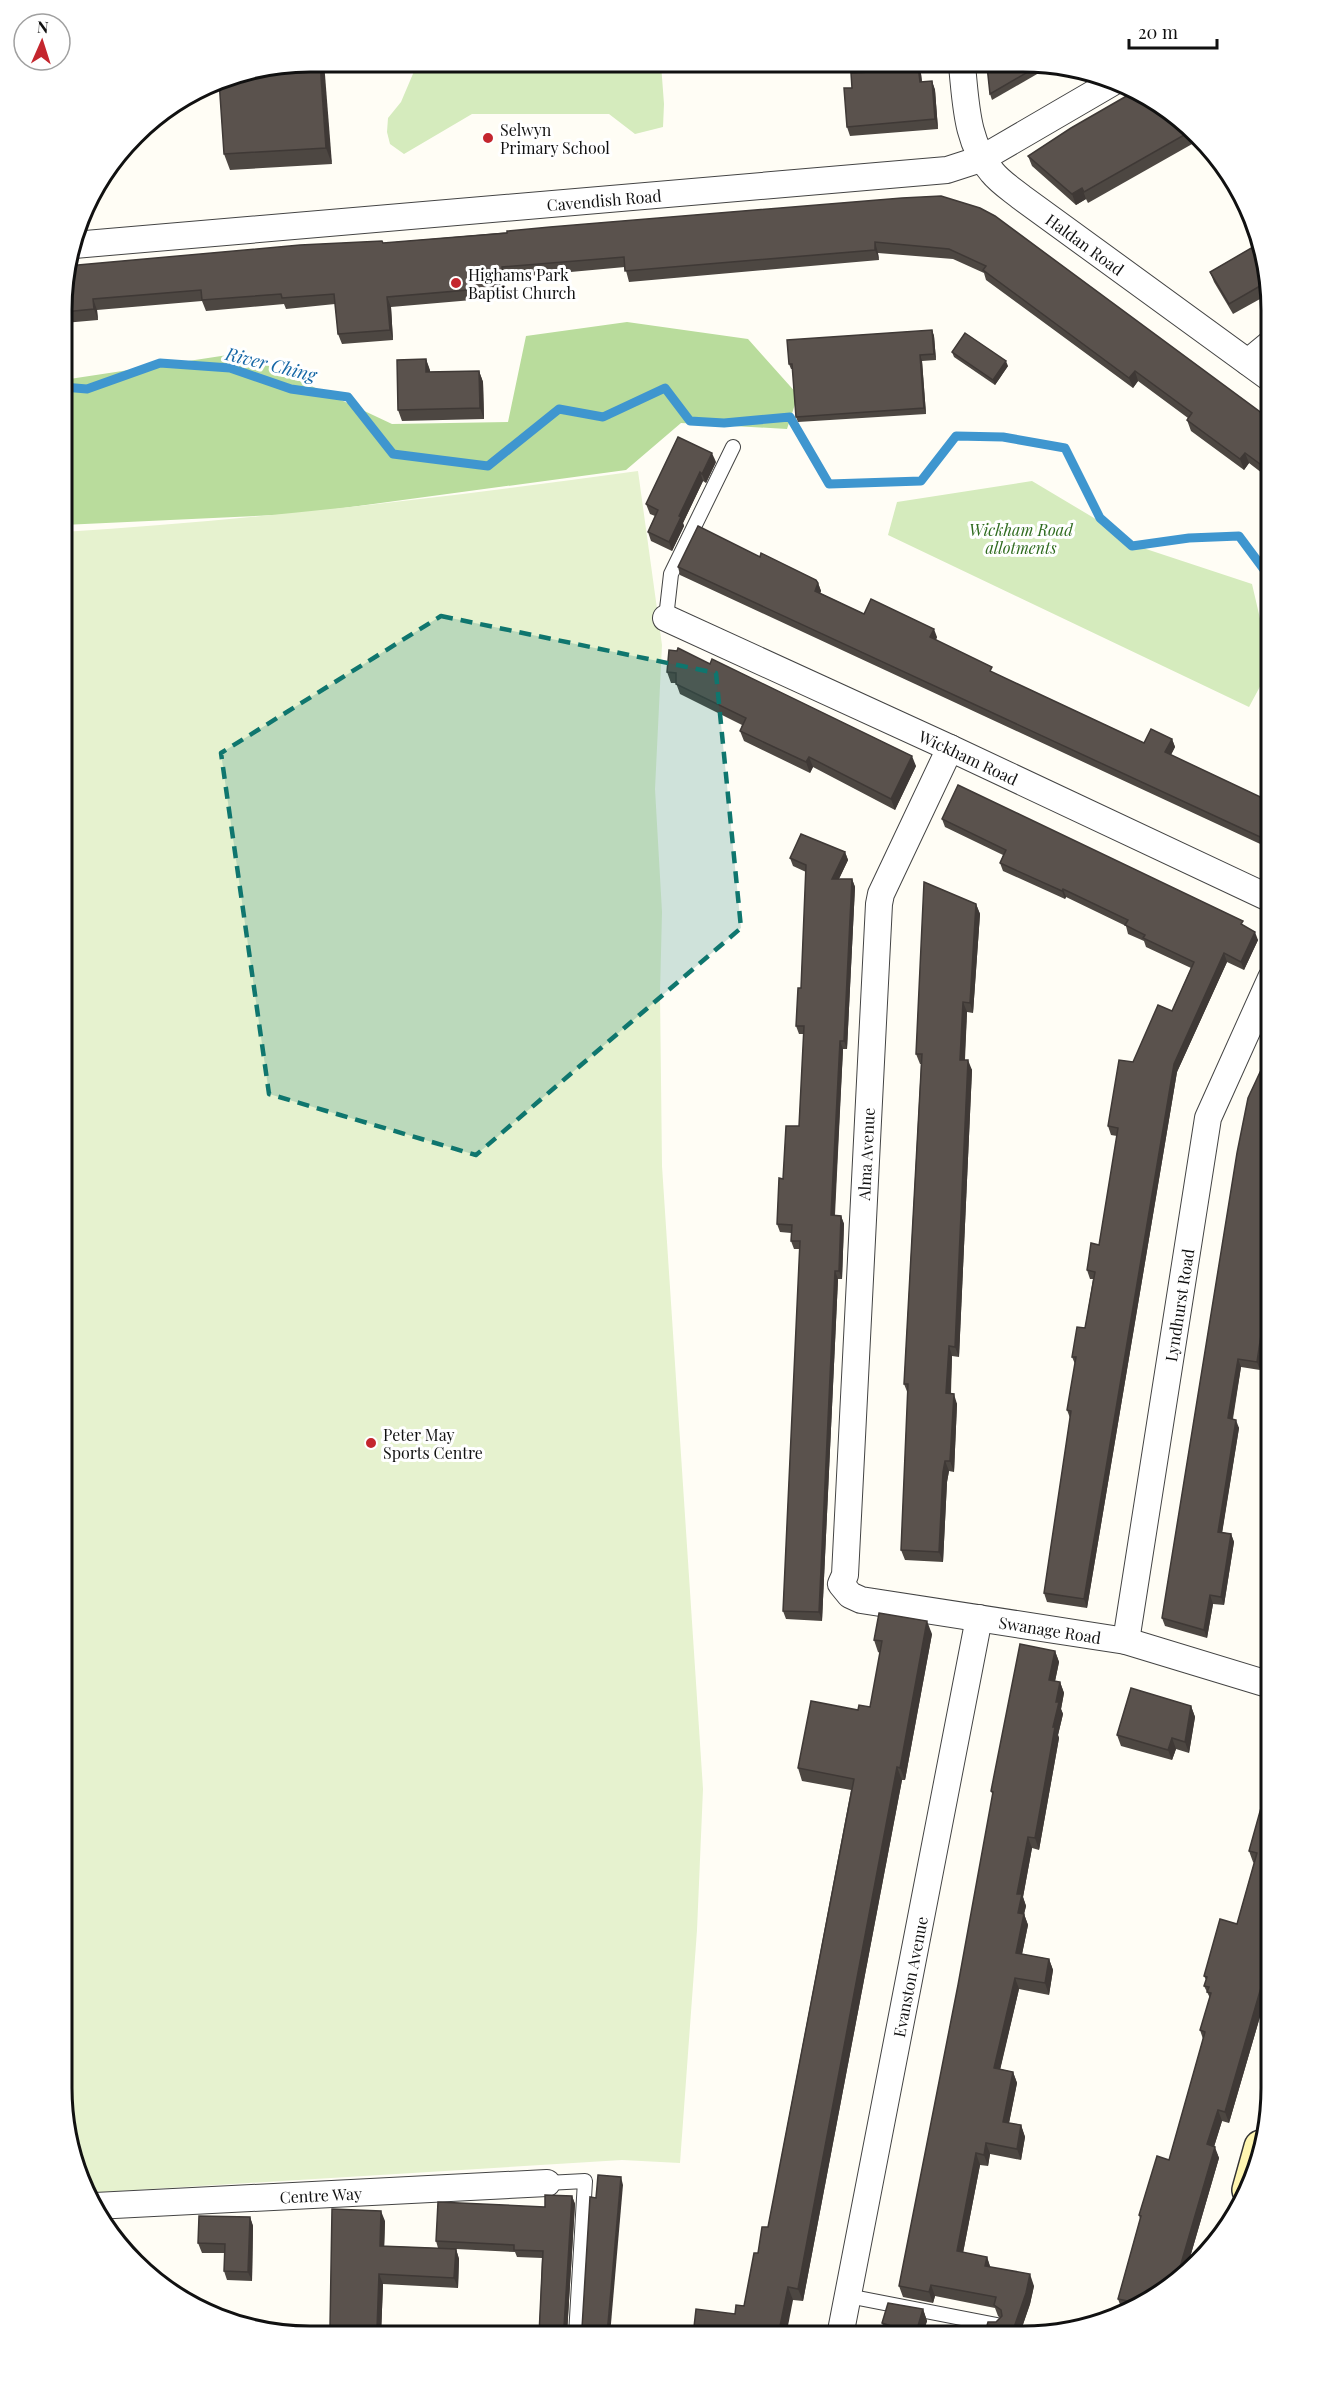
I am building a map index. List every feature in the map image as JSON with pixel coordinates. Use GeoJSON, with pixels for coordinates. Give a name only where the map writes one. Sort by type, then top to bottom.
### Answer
{"type":"FeatureCollection","features":[{"type":"Feature","properties":{"kind":"street","name":"Haldan Road"},"geometry":{"type":"LineString","coordinates":[[963,72],[972,137],[981,159],[993,174],[1021,197],[1261,371]]}},
{"type":"Feature","properties":{"kind":"street","name":"Cavendish Road"},"geometry":{"type":"LineString","coordinates":[[81,244],[947,170],[981,159],[1105,87]]}},
{"type":"Feature","properties":{"kind":"street"},"geometry":{"type":"LineString","coordinates":[[1248,362],[1261,351]]}},
{"type":"Feature","properties":{"kind":"street","name":"Wickham Road"},"geometry":{"type":"LineString","coordinates":[[666,618],[1261,894]]}},
{"type":"Feature","properties":{"kind":"street","name":"Alma Avenue"},"geometry":{"type":"LineString","coordinates":[[845,1575],[879,904],[881,894],[950,748]]}},
{"type":"Feature","properties":{"kind":"street","name":"Lyndhurst Road"},"geometry":{"type":"LineString","coordinates":[[1126,1641],[1208,1118],[1261,1000]]}},
{"type":"Feature","properties":{"kind":"street","name":"Swanage Road"},"geometry":{"type":"LineString","coordinates":[[845,1575],[841,1584],[850,1594],[861,1600],[1126,1641],[1261,1682]]}},
{"type":"Feature","properties":{"kind":"street","name":"Evanston Avenue"},"geometry":{"type":"LineString","coordinates":[[842,2326],[979,1618]]}},
{"type":"Feature","properties":{"kind":"street","name":"Centre Way"},"geometry":{"type":"LineString","coordinates":[[103,2205],[547,2182]]}},
{"type":"Feature","properties":{"kind":"lane"},"geometry":{"type":"LineString","coordinates":[[666,618],[671,574],[733,447]]}},
{"type":"Feature","properties":{"kind":"lane"},"geometry":{"type":"LineString","coordinates":[[547,2182],[585,2181],[577,2326]]}},
{"type":"Feature","properties":{"kind":"lane"},"geometry":{"type":"LineString","coordinates":[[848,2296],[997,2325]]}},
{"type":"Feature","properties":{"kind":"highlighted area"},"geometry":{"type":"Polygon","coordinates":[[[441,616],[716,673],[741,928],[476,1155],[269,1094],[221,753],[441,616]]]}},
{"type":"Feature","properties":{"kind":"green space"},"geometry":{"type":"Polygon","coordinates":[[[414,72],[662,72],[663,127],[635,134],[609,114],[472,114],[404,154],[390,144],[387,132],[388,118],[401,102],[414,72]]]}},
{"type":"Feature","properties":{"kind":"green space"},"geometry":{"type":"Polygon","coordinates":[[[627,322],[748,339],[798,395],[787,429],[681,423],[626,470],[299,514],[72,525],[72,379],[241,353],[392,424],[508,422],[526,336],[627,322]]]}},
{"type":"Feature","properties":{"kind":"green space","name":"Peter May Sports Centre"},"geometry":{"type":"Polygon","coordinates":[[[638,471],[662,645],[655,789],[662,912],[660,993],[662,1166],[703,1789],[697,1930],[680,2163],[622,2160],[97,2192],[80,2150],[74,2119],[72,2088],[72,531],[351,507],[638,471]]]}},
{"type":"Feature","properties":{"kind":"green space","name":"Wickham Road allotments"},"geometry":{"type":"Polygon","coordinates":[[[1032,481],[1146,549],[1252,584],[1261,623],[1261,685],[1249,707],[888,535],[897,502],[1032,481]]]}},
{"type":"Feature","properties":{"kind":"building"},"geometry":{"type":"Polygon","coordinates":[[[321,72],[326,148],[224,154],[220,90],[248,80],[279,74],[321,72]]]}},
{"type":"Feature","properties":{"kind":"building"},"geometry":{"type":"Polygon","coordinates":[[[919,72],[920,82],[932,81],[935,119],[847,127],[844,88],[852,88],[851,73],[919,72]]]}},
{"type":"Feature","properties":{"kind":"building"},"geometry":{"type":"Polygon","coordinates":[[[988,72],[1027,72],[990,94],[988,72]]]}},
{"type":"Feature","properties":{"kind":"building"},"geometry":{"type":"Polygon","coordinates":[[[1126,96],[1155,112],[1184,135],[1084,192],[1082,188],[1072,194],[1028,156],[1126,96]]]}},
{"type":"Feature","properties":{"kind":"building"},"geometry":{"type":"Polygon","coordinates":[[[941,196],[980,208],[995,216],[1261,413],[1261,465],[1245,453],[1240,459],[1187,420],[1192,413],[1135,371],[1129,378],[983,270],[986,266],[949,249],[875,242],[875,250],[625,271],[624,257],[502,267],[503,287],[387,297],[390,330],[338,334],[334,294],[282,298],[281,294],[202,300],[201,290],[93,299],[94,309],[72,311],[77,265],[300,245],[382,241],[383,243],[507,233],[507,231],[550,227],[941,196]]]}},
{"type":"Feature","properties":{"kind":"building"},"geometry":{"type":"Polygon","coordinates":[[[1253,247],[1259,286],[1229,304],[1210,272],[1253,247]]]}},
{"type":"Feature","properties":{"kind":"building"},"geometry":{"type":"Polygon","coordinates":[[[932,330],[934,354],[920,355],[924,408],[796,417],[792,364],[789,364],[787,340],[932,330]]]}},
{"type":"Feature","properties":{"kind":"building"},"geometry":{"type":"Polygon","coordinates":[[[965,333],[1006,361],[993,380],[952,352],[965,333]]]}},
{"type":"Feature","properties":{"kind":"building"},"geometry":{"type":"Polygon","coordinates":[[[426,359],[426,372],[479,371],[480,408],[398,410],[397,360],[426,359]]]}},
{"type":"Feature","properties":{"kind":"building"},"geometry":{"type":"Polygon","coordinates":[[[678,437],[712,453],[702,474],[700,472],[669,542],[648,532],[658,510],[646,504],[678,437]]]}},
{"type":"Feature","properties":{"kind":"building"},"geometry":{"type":"Polygon","coordinates":[[[698,526],[760,557],[761,553],[816,580],[818,583],[815,591],[864,614],[871,599],[934,629],[930,637],[992,667],[990,671],[1144,743],[1151,729],[1172,739],[1165,752],[1261,797],[1261,837],[678,567],[698,526]]]}},
{"type":"Feature","properties":{"kind":"building"},"geometry":{"type":"Polygon","coordinates":[[[678,648],[710,664],[712,659],[912,756],[891,799],[809,757],[806,762],[740,731],[746,718],[676,684],[676,673],[667,672],[669,650],[677,651],[678,648]]]}},
{"type":"Feature","properties":{"kind":"building"},"geometry":{"type":"Polygon","coordinates":[[[958,785],[1243,921],[1241,924],[1255,932],[1241,962],[1224,953],[1174,1064],[1084,1599],[1044,1593],[1071,1411],[1067,1410],[1076,1357],[1072,1357],[1077,1327],[1085,1328],[1095,1272],[1087,1270],[1091,1243],[1099,1245],[1118,1128],[1108,1126],[1119,1060],[1133,1062],[1158,1005],[1172,1011],[1194,962],[1143,938],[1145,935],[1125,925],[1128,920],[1063,889],[1062,891],[1000,863],[1006,850],[942,819],[958,785]]]}},
{"type":"Feature","properties":{"kind":"building"},"geometry":{"type":"Polygon","coordinates":[[[801,834],[845,852],[832,879],[852,879],[844,1041],[840,1041],[831,1215],[841,1216],[839,1271],[835,1271],[819,1612],[783,1611],[800,1241],[791,1241],[792,1225],[777,1224],[779,1178],[783,1179],[786,1126],[799,1126],[804,1026],[796,1026],[798,988],[801,988],[806,865],[790,858],[801,834]]]}},
{"type":"Feature","properties":{"kind":"building"},"geometry":{"type":"Polygon","coordinates":[[[924,882],[976,904],[970,1003],[963,1002],[960,1060],[968,1060],[955,1347],[949,1346],[946,1393],[954,1394],[950,1461],[945,1461],[943,1472],[939,1552],[901,1550],[908,1384],[904,1384],[922,1054],[916,1054],[924,882]]]}},
{"type":"Feature","properties":{"kind":"building"},"geometry":{"type":"Polygon","coordinates":[[[1261,1070],[1261,1335],[1257,1362],[1238,1359],[1228,1418],[1236,1420],[1218,1532],[1231,1534],[1221,1597],[1210,1595],[1204,1630],[1162,1618],[1237,1153],[1248,1098],[1261,1070]]]}},
{"type":"Feature","properties":{"kind":"building"},"geometry":{"type":"Polygon","coordinates":[[[879,1613],[927,1621],[798,2289],[788,2287],[780,2326],[694,2326],[696,2309],[735,2314],[736,2305],[744,2306],[754,2253],[758,2253],[762,2227],[768,2227],[854,1779],[798,1768],[811,1701],[858,1710],[859,1705],[870,1707],[882,1641],[874,1640],[879,1613]]]}},
{"type":"Feature","properties":{"kind":"building"},"geometry":{"type":"Polygon","coordinates":[[[1020,1644],[1055,1651],[1049,1680],[1060,1682],[1056,1702],[1059,1702],[1035,1838],[1028,1837],[1017,1894],[1022,1894],[1018,1913],[1024,1914],[1016,1953],[1049,1959],[1045,1983],[1015,1978],[994,2068],[1013,2072],[1003,2122],[1021,2125],[1017,2149],[986,2143],[984,2155],[976,2153],[957,2251],[987,2257],[985,2266],[1030,2274],[1014,2326],[987,2326],[988,2322],[996,2322],[1002,2316],[1001,2310],[994,2305],[996,2297],[931,2285],[929,2292],[899,2286],[958,1985],[993,1792],[991,1791],[1020,1644]]]}},
{"type":"Feature","properties":{"kind":"building"},"geometry":{"type":"Polygon","coordinates":[[[1131,1688],[1191,1706],[1185,1742],[1172,1738],[1168,1750],[1117,1735],[1131,1688]]]}},
{"type":"Feature","properties":{"kind":"building"},"geometry":{"type":"Polygon","coordinates":[[[1261,1808],[1261,1988],[1225,2112],[1218,2110],[1207,2144],[1215,2147],[1180,2267],[1142,2294],[1128,2301],[1118,2299],[1141,2216],[1139,2215],[1157,2156],[1169,2160],[1205,2032],[1200,2030],[1211,1993],[1207,1992],[1209,1987],[1204,1986],[1207,1977],[1204,1976],[1220,1919],[1237,1924],[1257,1853],[1249,1851],[1261,1808]]]}},
{"type":"Feature","properties":{"kind":"building"},"geometry":{"type":"Polygon","coordinates":[[[598,2175],[621,2177],[608,2326],[582,2326],[590,2197],[596,2198],[598,2175]]]}},
{"type":"Feature","properties":{"kind":"building"},"geometry":{"type":"Polygon","coordinates":[[[545,2195],[572,2196],[564,2326],[539,2326],[543,2251],[514,2250],[514,2245],[436,2241],[438,2202],[545,2207],[545,2195]]]}},
{"type":"Feature","properties":{"kind":"building"},"geometry":{"type":"Polygon","coordinates":[[[332,2209],[381,2211],[380,2246],[456,2249],[454,2278],[379,2274],[377,2326],[330,2326],[332,2209]]]}},
{"type":"Feature","properties":{"kind":"building"},"geometry":{"type":"Polygon","coordinates":[[[199,2216],[250,2217],[248,2272],[224,2271],[225,2244],[198,2243],[199,2216]]]}},
{"type":"Feature","properties":{"kind":"building"},"geometry":{"type":"Polygon","coordinates":[[[888,2303],[923,2309],[918,2326],[891,2326],[882,2323],[888,2303]]]}},
{"type":"Feature","properties":{"kind":"waterway","name":"River Ching"},"geometry":{"type":"LineString","coordinates":[[72,388],[87,389],[160,363],[230,368],[291,389],[348,397],[393,454],[488,466],[559,409],[603,417],[665,388],[690,421],[724,423],[790,417],[829,484],[921,481],[956,436],[1003,437],[1065,448],[1100,518],[1132,546],[1189,538],[1239,536],[1261,566]]}},
{"type":"Feature","properties":{"kind":"place","name":"Selwyn Primary School"},"geometry":{"type":"Point","coordinates":[488,138]}},
{"type":"Feature","properties":{"kind":"place","name":"Highams Park Baptist Church"},"geometry":{"type":"Point","coordinates":[456,283]}},
{"type":"Feature","properties":{"kind":"place","name":"Peter May Sports Centre"},"geometry":{"type":"Point","coordinates":[371,1443]}}]}
